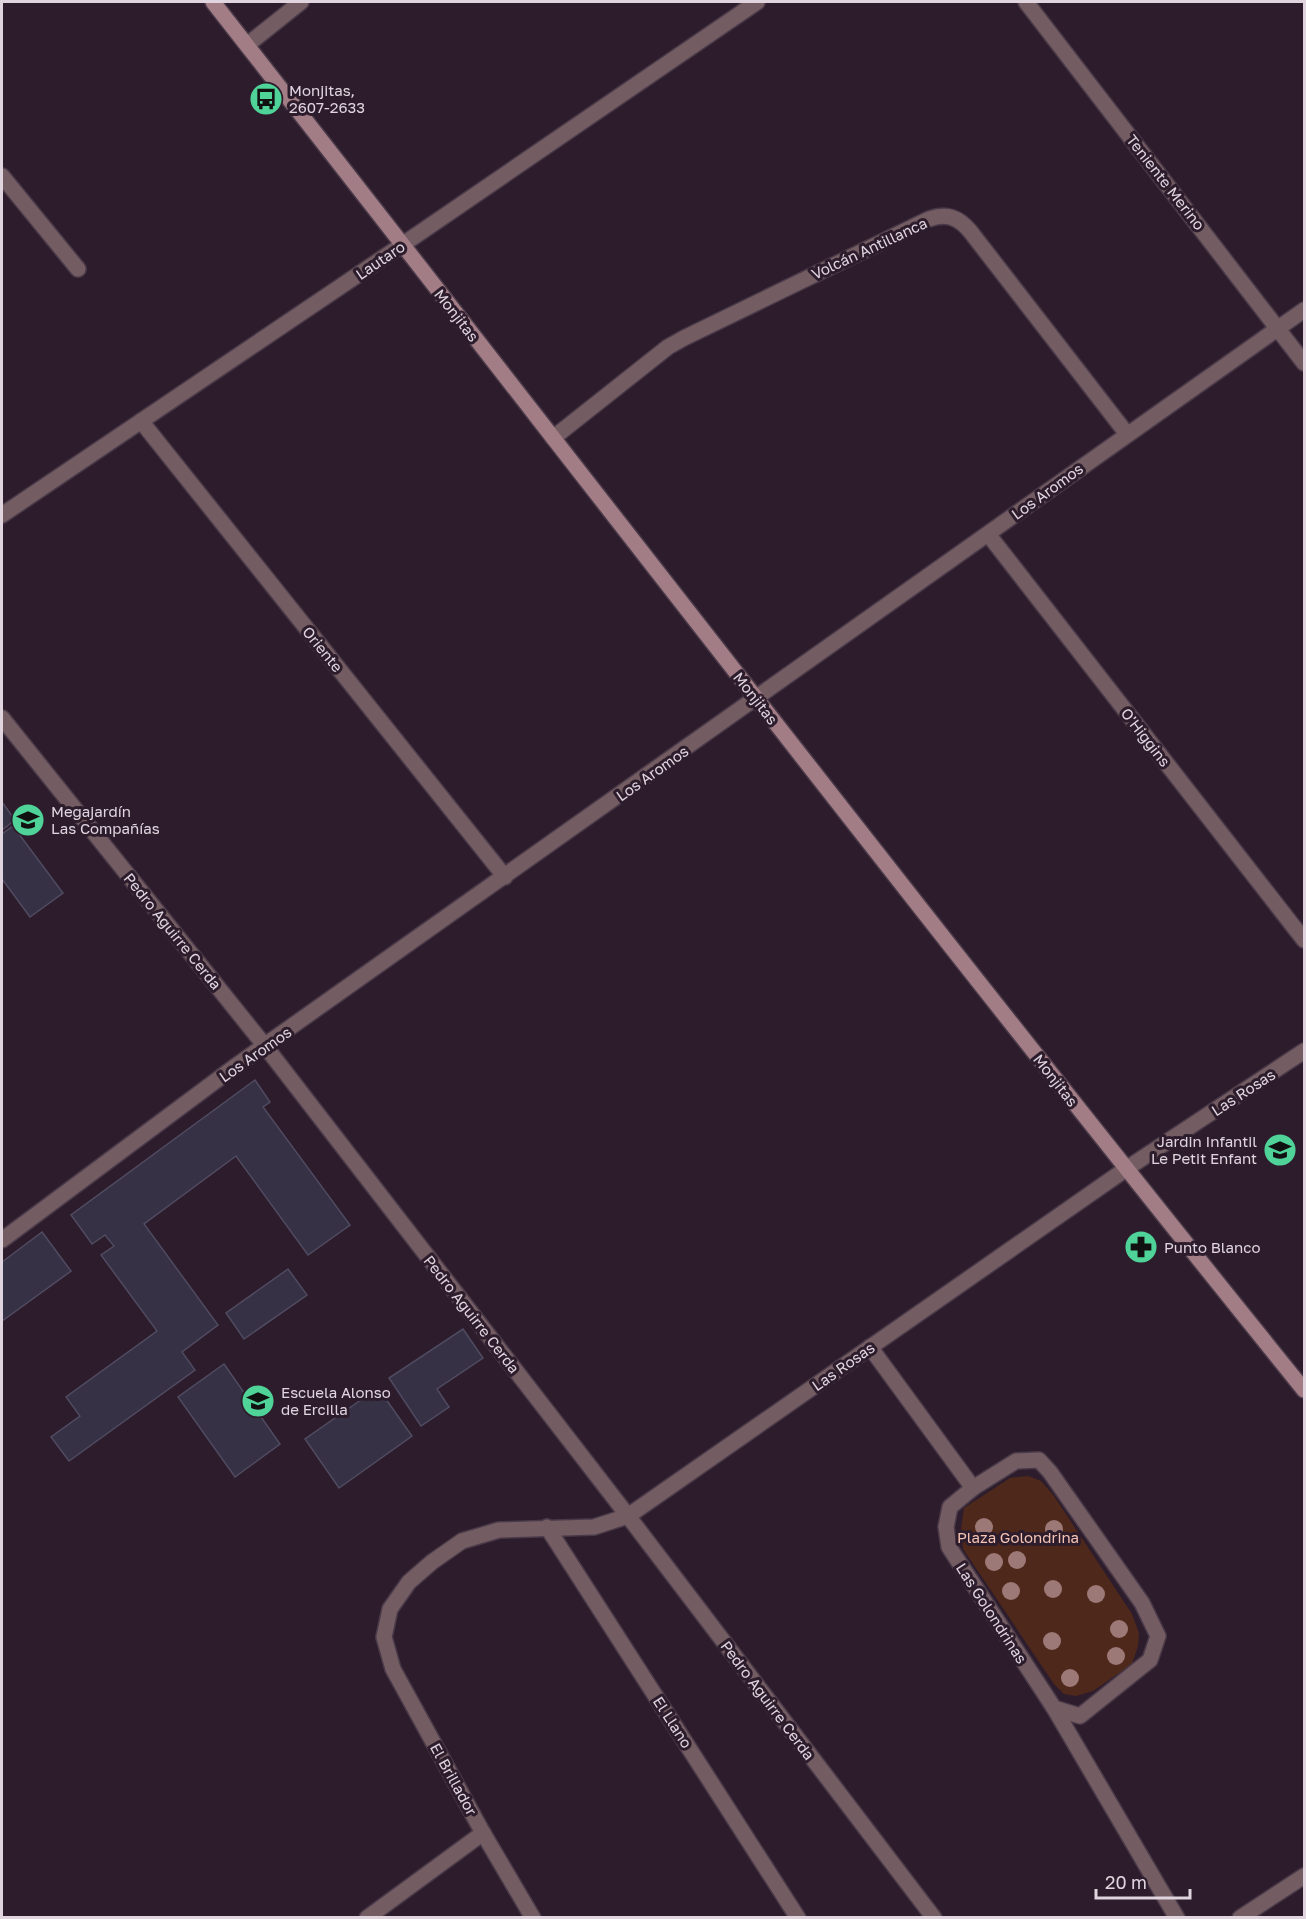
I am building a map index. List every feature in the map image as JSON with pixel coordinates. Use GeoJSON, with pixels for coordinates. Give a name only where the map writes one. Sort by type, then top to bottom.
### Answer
{"type":"FeatureCollection","features":[{"type":"Feature","properties":{"kind":"main road","name":"Monjitas"},"geometry":{"type":"LineString","coordinates":[[213,2],[1126,1169],[1305,1390]]}},
{"type":"Feature","properties":{"kind":"street"},"geometry":{"type":"LineString","coordinates":[[247,45],[301,2]]}},
{"type":"Feature","properties":{"kind":"street","name":"Lautaro"},"geometry":{"type":"LineString","coordinates":[[2,515],[757,2]]}},
{"type":"Feature","properties":{"kind":"street","name":"Teniente Merino"},"geometry":{"type":"LineString","coordinates":[[1026,2],[1305,363]]}},
{"type":"Feature","properties":{"kind":"street"},"geometry":{"type":"LineString","coordinates":[[2,176],[78,269]]}},
{"type":"Feature","properties":{"kind":"street","name":"Volcán Antillanca"},"geometry":{"type":"LineString","coordinates":[[553,438],[651,360],[684,338],[919,224],[943,215],[957,218],[970,231],[1127,434]]}},
{"type":"Feature","properties":{"kind":"street","name":"Los Aromos"},"geometry":{"type":"LineString","coordinates":[[2,1240],[237,1065],[1305,310]]}},
{"type":"Feature","properties":{"kind":"street","name":"Oriente"},"geometry":{"type":"LineString","coordinates":[[141,421],[505,877]]}},
{"type":"Feature","properties":{"kind":"street","name":"O'Higgins"},"geometry":{"type":"LineString","coordinates":[[988,534],[1305,940]]}},
{"type":"Feature","properties":{"kind":"street","name":"Pedro Aguirre Cerda"},"geometry":{"type":"LineString","coordinates":[[2,718],[265,1046],[934,1917]]}},
{"type":"Feature","properties":{"kind":"street","name":"Las Rosas"},"geometry":{"type":"LineString","coordinates":[[384,1636],[390,1610],[409,1582],[462,1541],[500,1530],[594,1527],[628,1516],[1126,1169],[1305,1051]]}},
{"type":"Feature","properties":{"kind":"street"},"geometry":{"type":"LineString","coordinates":[[870,1347],[973,1488]]}},
{"type":"Feature","properties":{"kind":"street","name":"Las Golondrinas"},"geometry":{"type":"LineString","coordinates":[[1054,1708],[1080,1716],[1150,1660],[1158,1636],[1142,1602],[1050,1472],[1039,1460],[1016,1461],[973,1488],[950,1507],[946,1527],[949,1547],[1054,1708],[1177,1917]]}},
{"type":"Feature","properties":{"kind":"street","name":"El Llano"},"geometry":{"type":"LineString","coordinates":[[547,1527],[798,1917]]}},
{"type":"Feature","properties":{"kind":"street","name":"El Brillador"},"geometry":{"type":"LineString","coordinates":[[384,1636],[393,1669],[483,1833],[533,1917]]}},
{"type":"Feature","properties":{"kind":"street"},"geometry":{"type":"LineString","coordinates":[[367,1917],[483,1833]]}},
{"type":"Feature","properties":{"kind":"street"},"geometry":{"type":"LineString","coordinates":[[1240,1917],[1305,1876]]}},
{"type":"Feature","properties":{"kind":"green space","name":"Plaza Golondrina"},"geometry":{"type":"Polygon","coordinates":[[[1028,1476],[1041,1481],[1054,1496],[1132,1614],[1139,1633],[1138,1646],[1132,1664],[1093,1691],[1076,1696],[1064,1694],[1054,1684],[963,1549],[961,1529],[964,1508],[1010,1478],[1028,1476]]]}},
{"type":"Feature","properties":{"kind":"building"},"geometry":{"type":"Polygon","coordinates":[[[2,802],[15,820],[2,830],[2,802]]]}},
{"type":"Feature","properties":{"kind":"building"},"geometry":{"type":"Polygon","coordinates":[[[13,826],[63,893],[30,917],[2,879],[2,834],[13,826]]]}},
{"type":"Feature","properties":{"kind":"building"},"geometry":{"type":"Polygon","coordinates":[[[255,1080],[270,1102],[263,1107],[350,1225],[308,1255],[236,1156],[144,1224],[218,1325],[182,1352],[195,1370],[69,1461],[51,1437],[80,1416],[66,1397],[157,1331],[101,1255],[114,1246],[105,1235],[92,1244],[71,1215],[255,1080]]]}},
{"type":"Feature","properties":{"kind":"building"},"geometry":{"type":"Polygon","coordinates":[[[42,1232],[71,1271],[2,1321],[2,1262],[42,1232]]]}},
{"type":"Feature","properties":{"kind":"building"},"geometry":{"type":"Polygon","coordinates":[[[288,1269],[307,1295],[244,1339],[226,1313],[288,1269]]]}},
{"type":"Feature","properties":{"kind":"building"},"geometry":{"type":"Polygon","coordinates":[[[463,1329],[483,1358],[437,1389],[449,1407],[421,1426],[389,1378],[463,1329]]]}},
{"type":"Feature","properties":{"kind":"building"},"geometry":{"type":"Polygon","coordinates":[[[224,1364],[280,1444],[235,1477],[178,1397],[224,1364]]]}},
{"type":"Feature","properties":{"kind":"building"},"geometry":{"type":"Polygon","coordinates":[[[378,1388],[412,1436],[339,1488],[305,1439],[378,1388]]]}},
{"type":"Feature","properties":{"kind":"place","name":"Monjitas, 2607-2633"},"geometry":{"type":"Point","coordinates":[266,99]}},
{"type":"Feature","properties":{"kind":"place","name":"Megajardín Las Compañías"},"geometry":{"type":"Point","coordinates":[28,820]}},
{"type":"Feature","properties":{"kind":"place","name":"Jardin Infantil Le Petit Enfant"},"geometry":{"type":"Point","coordinates":[1280,1150]}},
{"type":"Feature","properties":{"kind":"place","name":"Punto Blanco"},"geometry":{"type":"Point","coordinates":[1141,1247]}},
{"type":"Feature","properties":{"kind":"place","name":"Escuela Alonso de Ercilla"},"geometry":{"type":"Point","coordinates":[258,1401]}}]}
